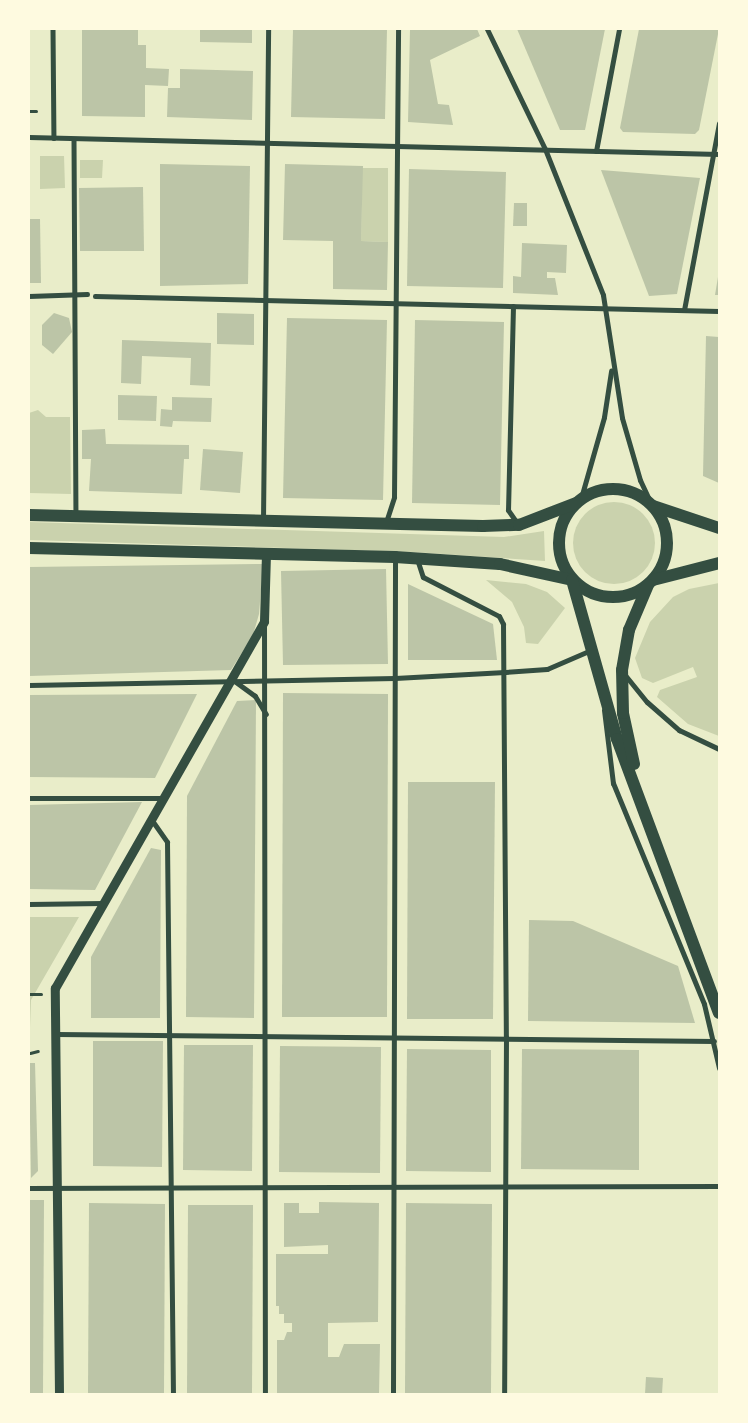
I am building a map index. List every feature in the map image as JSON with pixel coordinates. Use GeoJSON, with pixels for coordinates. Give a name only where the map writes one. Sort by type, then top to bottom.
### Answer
{"type":"FeatureCollection","features":[{"type":"Feature","properties":{"kind":"main road"},"geometry":{"type":"LineString","coordinates":[[29,515],[385,524],[519,524],[578,501],[596,491],[626,490],[653,506],[719,528]]}},
{"type":"Feature","properties":{"kind":"main road"},"geometry":{"type":"LineString","coordinates":[[578,501],[560,527],[558,545],[562,562],[572,580],[627,766],[719,1014]]}},
{"type":"Feature","properties":{"kind":"main road"},"geometry":{"type":"LineString","coordinates":[[653,506],[663,523],[667,539],[666,556],[629,630],[622,670],[623,714],[634,763],[719,986]]}},
{"type":"Feature","properties":{"kind":"main road"},"geometry":{"type":"LineString","coordinates":[[29,548],[395,557],[500,564],[572,580],[594,594],[610,598],[628,596],[651,583],[719,563]]}},
{"type":"Feature","properties":{"kind":"street"},"geometry":{"type":"LineString","coordinates":[[53,29],[54,138]]}},
{"type":"Feature","properties":{"kind":"street"},"geometry":{"type":"LineString","coordinates":[[263,521],[268,29]]}},
{"type":"Feature","properties":{"kind":"street"},"geometry":{"type":"LineString","coordinates":[[385,524],[394,496],[398,29]]}},
{"type":"Feature","properties":{"kind":"street"},"geometry":{"type":"LineString","coordinates":[[487,29],[544,149],[588,251],[607,308],[612,366],[629,447],[653,506]]}},
{"type":"Feature","properties":{"kind":"street"},"geometry":{"type":"LineString","coordinates":[[596,151],[619,29]]}},
{"type":"Feature","properties":{"kind":"street"},"geometry":{"type":"LineString","coordinates":[[684,310],[716,154],[719,123]]}},
{"type":"Feature","properties":{"kind":"street"},"geometry":{"type":"LineString","coordinates":[[29,137],[716,154]]}},
{"type":"Feature","properties":{"kind":"street"},"geometry":{"type":"LineString","coordinates":[[74,139],[76,517]]}},
{"type":"Feature","properties":{"kind":"street"},"geometry":{"type":"LineString","coordinates":[[29,296],[75,296],[87,294]]}},
{"type":"Feature","properties":{"kind":"street"},"geometry":{"type":"LineString","coordinates":[[94,296],[719,311]]}},
{"type":"Feature","properties":{"kind":"street"},"geometry":{"type":"LineString","coordinates":[[513,306],[508,510],[513,521],[519,524]]}},
{"type":"Feature","properties":{"kind":"street"},"geometry":{"type":"LineString","coordinates":[[578,501],[604,417],[612,366]]}},
{"type":"Feature","properties":{"kind":"street"},"geometry":{"type":"LineString","coordinates":[[265,1394],[266,679],[264,621],[266,554]]}},
{"type":"Feature","properties":{"kind":"street"},"geometry":{"type":"LineString","coordinates":[[393,1394],[396,1188],[395,557]]}},
{"type":"Feature","properties":{"kind":"street"},"geometry":{"type":"LineString","coordinates":[[417,558],[423,577],[499,616],[503,624],[505,672],[506,1037],[504,1394]]}},
{"type":"Feature","properties":{"kind":"street"},"geometry":{"type":"LineString","coordinates":[[59,1394],[57,1034],[55,988],[264,621]]}},
{"type":"Feature","properties":{"kind":"street"},"geometry":{"type":"LineString","coordinates":[[29,685],[395,678],[505,672],[547,669],[593,649]]}},
{"type":"Feature","properties":{"kind":"street"},"geometry":{"type":"LineString","coordinates":[[622,670],[647,702],[679,730],[719,749]]}},
{"type":"Feature","properties":{"kind":"street"},"geometry":{"type":"LineString","coordinates":[[232,680],[255,696],[266,715]]}},
{"type":"Feature","properties":{"kind":"street"},"geometry":{"type":"LineString","coordinates":[[601,680],[607,756],[613,783],[704,1004],[719,1068]]}},
{"type":"Feature","properties":{"kind":"street"},"geometry":{"type":"LineString","coordinates":[[29,798],[164,798]]}},
{"type":"Feature","properties":{"kind":"street"},"geometry":{"type":"LineString","coordinates":[[152,819],[167,842],[173,1394]]}},
{"type":"Feature","properties":{"kind":"street"},"geometry":{"type":"LineString","coordinates":[[29,904],[104,903]]}},
{"type":"Feature","properties":{"kind":"street"},"geometry":{"type":"LineString","coordinates":[[57,1034],[506,1037],[714,1041]]}},
{"type":"Feature","properties":{"kind":"street"},"geometry":{"type":"LineString","coordinates":[[29,1188],[719,1186]]}},
{"type":"Feature","properties":{"kind":"path"},"geometry":{"type":"LineString","coordinates":[[29,111],[36,111]]}},
{"type":"Feature","properties":{"kind":"path"},"geometry":{"type":"LineString","coordinates":[[29,994],[41,994]]}},
{"type":"Feature","properties":{"kind":"path"},"geometry":{"type":"LineString","coordinates":[[30,1053],[38,1051]]}},
{"type":"Feature","properties":{"kind":"green space"},"geometry":{"type":"Polygon","coordinates":[[[40,156],[64,156],[65,188],[40,189],[40,156]]]}},
{"type":"Feature","properties":{"kind":"green space"},"geometry":{"type":"Polygon","coordinates":[[[80,160],[103,160],[102,178],[80,178],[80,160]]]}},
{"type":"Feature","properties":{"kind":"green space"},"geometry":{"type":"Polygon","coordinates":[[[362,168],[388,168],[388,242],[361,241],[362,168]]]}},
{"type":"Feature","properties":{"kind":"green space"},"geometry":{"type":"Polygon","coordinates":[[[38,410],[46,417],[70,417],[71,494],[29,493],[29,413],[38,410]]]}},
{"type":"Feature","properties":{"kind":"green space"},"geometry":{"type":"Polygon","coordinates":[[[614,502],[630,505],[643,514],[652,527],[655,543],[652,559],[643,572],[630,581],[614,584],[598,581],[585,572],[576,559],[573,543],[576,527],[585,514],[598,505],[614,502]]]}},
{"type":"Feature","properties":{"kind":"green space"},"geometry":{"type":"Polygon","coordinates":[[[29,522],[504,537],[544,531],[545,561],[413,552],[29,540],[29,522]]]}},
{"type":"Feature","properties":{"kind":"green space"},"geometry":{"type":"Polygon","coordinates":[[[486,580],[526,584],[547,592],[565,608],[538,644],[526,643],[524,627],[512,602],[486,580]]]}},
{"type":"Feature","properties":{"kind":"green space"},"geometry":{"type":"Polygon","coordinates":[[[719,583],[719,736],[688,724],[657,697],[660,690],[697,677],[693,667],[653,683],[642,678],[635,658],[650,622],[673,597],[689,589],[719,583]]]}},
{"type":"Feature","properties":{"kind":"green space"},"geometry":{"type":"Polygon","coordinates":[[[29,917],[79,917],[31,1000],[29,1055],[29,917]]]}},
{"type":"Feature","properties":{"kind":"building"},"geometry":{"type":"Polygon","coordinates":[[[82,29],[138,29],[138,45],[146,45],[146,68],[169,69],[168,86],[145,85],[145,117],[82,116],[82,29]]]}},
{"type":"Feature","properties":{"kind":"building"},"geometry":{"type":"Polygon","coordinates":[[[200,29],[252,29],[252,43],[200,42],[200,29]]]}},
{"type":"Feature","properties":{"kind":"building"},"geometry":{"type":"Polygon","coordinates":[[[293,29],[387,29],[385,119],[291,117],[293,29]]]}},
{"type":"Feature","properties":{"kind":"building"},"geometry":{"type":"Polygon","coordinates":[[[410,29],[477,29],[480,36],[430,60],[438,104],[449,105],[453,125],[408,122],[410,29]]]}},
{"type":"Feature","properties":{"kind":"building"},"geometry":{"type":"Polygon","coordinates":[[[517,29],[605,29],[585,130],[560,130],[517,29]]]}},
{"type":"Feature","properties":{"kind":"building"},"geometry":{"type":"Polygon","coordinates":[[[639,29],[719,29],[699,130],[695,134],[623,132],[620,128],[639,29]]]}},
{"type":"Feature","properties":{"kind":"building"},"geometry":{"type":"Polygon","coordinates":[[[180,69],[253,71],[252,120],[167,117],[168,88],[180,88],[180,69]]]}},
{"type":"Feature","properties":{"kind":"building"},"geometry":{"type":"Polygon","coordinates":[[[160,164],[250,166],[248,284],[160,286],[160,164]]]}},
{"type":"Feature","properties":{"kind":"building"},"geometry":{"type":"Polygon","coordinates":[[[285,164],[363,166],[361,241],[388,242],[387,290],[333,289],[333,241],[283,240],[285,164]]]}},
{"type":"Feature","properties":{"kind":"building"},"geometry":{"type":"Polygon","coordinates":[[[409,169],[506,172],[503,288],[407,286],[409,169]]]}},
{"type":"Feature","properties":{"kind":"building"},"geometry":{"type":"Polygon","coordinates":[[[601,170],[700,178],[677,294],[649,296],[601,170]]]}},
{"type":"Feature","properties":{"kind":"building"},"geometry":{"type":"Polygon","coordinates":[[[143,187],[144,251],[80,251],[79,188],[143,187]]]}},
{"type":"Feature","properties":{"kind":"building"},"geometry":{"type":"Polygon","coordinates":[[[514,203],[527,203],[527,226],[513,226],[514,203]]]}},
{"type":"Feature","properties":{"kind":"building"},"geometry":{"type":"Polygon","coordinates":[[[29,219],[40,219],[41,283],[29,283],[29,219]]]}},
{"type":"Feature","properties":{"kind":"building"},"geometry":{"type":"Polygon","coordinates":[[[522,243],[567,245],[566,273],[547,272],[547,278],[555,278],[558,295],[513,293],[513,276],[521,277],[522,243]]]}},
{"type":"Feature","properties":{"kind":"building"},"geometry":{"type":"Polygon","coordinates":[[[718,277],[719,295],[715,295],[718,277]]]}},
{"type":"Feature","properties":{"kind":"building"},"geometry":{"type":"Polygon","coordinates":[[[54,313],[69,318],[72,332],[53,354],[42,345],[42,325],[54,313]]]}},
{"type":"Feature","properties":{"kind":"building"},"geometry":{"type":"Polygon","coordinates":[[[217,313],[254,314],[254,345],[217,344],[217,313]]]}},
{"type":"Feature","properties":{"kind":"building"},"geometry":{"type":"Polygon","coordinates":[[[287,318],[387,320],[383,500],[283,498],[287,318]]]}},
{"type":"Feature","properties":{"kind":"building"},"geometry":{"type":"Polygon","coordinates":[[[415,320],[504,322],[500,505],[412,503],[415,320]]]}},
{"type":"Feature","properties":{"kind":"building"},"geometry":{"type":"Polygon","coordinates":[[[706,336],[719,337],[719,483],[703,476],[706,336]]]}},
{"type":"Feature","properties":{"kind":"building"},"geometry":{"type":"Polygon","coordinates":[[[122,340],[211,343],[210,386],[190,385],[191,358],[142,356],[141,384],[121,383],[122,340]]]}},
{"type":"Feature","properties":{"kind":"building"},"geometry":{"type":"Polygon","coordinates":[[[118,395],[157,396],[156,421],[118,420],[118,395]]]}},
{"type":"Feature","properties":{"kind":"building"},"geometry":{"type":"Polygon","coordinates":[[[172,397],[212,398],[211,422],[173,421],[172,427],[160,426],[161,409],[172,410],[172,397]]]}},
{"type":"Feature","properties":{"kind":"building"},"geometry":{"type":"Polygon","coordinates":[[[105,429],[106,444],[189,445],[189,459],[184,459],[182,494],[89,491],[91,459],[82,459],[82,430],[105,429]]]}},
{"type":"Feature","properties":{"kind":"building"},"geometry":{"type":"Polygon","coordinates":[[[203,449],[243,452],[240,493],[200,490],[203,449]]]}},
{"type":"Feature","properties":{"kind":"building"},"geometry":{"type":"Polygon","coordinates":[[[263,564],[259,614],[253,635],[231,670],[29,676],[29,567],[263,564]]]}},
{"type":"Feature","properties":{"kind":"building"},"geometry":{"type":"Polygon","coordinates":[[[386,569],[388,664],[283,665],[281,571],[386,569]]]}},
{"type":"Feature","properties":{"kind":"building"},"geometry":{"type":"Polygon","coordinates":[[[408,584],[493,624],[497,660],[408,660],[408,584]]]}},
{"type":"Feature","properties":{"kind":"building"},"geometry":{"type":"Polygon","coordinates":[[[283,693],[388,694],[387,1017],[282,1017],[283,693]]]}},
{"type":"Feature","properties":{"kind":"building"},"geometry":{"type":"Polygon","coordinates":[[[197,694],[155,778],[29,777],[29,695],[197,694]]]}},
{"type":"Feature","properties":{"kind":"building"},"geometry":{"type":"Polygon","coordinates":[[[256,700],[254,1018],[186,1017],[187,796],[237,701],[256,700]]]}},
{"type":"Feature","properties":{"kind":"building"},"geometry":{"type":"Polygon","coordinates":[[[408,782],[495,782],[493,1019],[407,1019],[408,782]]]}},
{"type":"Feature","properties":{"kind":"building"},"geometry":{"type":"Polygon","coordinates":[[[142,802],[95,890],[29,889],[29,805],[142,802]]]}},
{"type":"Feature","properties":{"kind":"building"},"geometry":{"type":"Polygon","coordinates":[[[151,848],[161,850],[160,1018],[91,1018],[91,957],[151,848]]]}},
{"type":"Feature","properties":{"kind":"building"},"geometry":{"type":"Polygon","coordinates":[[[529,920],[573,921],[678,966],[695,1023],[528,1021],[529,920]]]}},
{"type":"Feature","properties":{"kind":"building"},"geometry":{"type":"Polygon","coordinates":[[[93,1041],[163,1041],[162,1167],[93,1166],[93,1041]]]}},
{"type":"Feature","properties":{"kind":"building"},"geometry":{"type":"Polygon","coordinates":[[[184,1045],[253,1045],[252,1171],[183,1170],[184,1045]]]}},
{"type":"Feature","properties":{"kind":"building"},"geometry":{"type":"Polygon","coordinates":[[[280,1046],[381,1047],[380,1173],[279,1172],[280,1046]]]}},
{"type":"Feature","properties":{"kind":"building"},"geometry":{"type":"Polygon","coordinates":[[[407,1049],[491,1050],[491,1172],[406,1171],[407,1049]]]}},
{"type":"Feature","properties":{"kind":"building"},"geometry":{"type":"Polygon","coordinates":[[[522,1049],[639,1050],[639,1170],[521,1169],[522,1049]]]}},
{"type":"Feature","properties":{"kind":"building"},"geometry":{"type":"Polygon","coordinates":[[[29,1063],[35,1063],[38,1171],[31,1178],[29,1063]]]}},
{"type":"Feature","properties":{"kind":"building"},"geometry":{"type":"Polygon","coordinates":[[[29,1200],[44,1200],[43,1394],[29,1394],[29,1200]]]}},
{"type":"Feature","properties":{"kind":"building"},"geometry":{"type":"Polygon","coordinates":[[[319,1202],[379,1203],[378,1322],[328,1323],[328,1357],[339,1357],[344,1344],[380,1344],[379,1394],[277,1394],[277,1340],[284,1340],[287,1332],[292,1332],[292,1323],[284,1323],[284,1314],[279,1314],[279,1306],[276,1306],[276,1254],[328,1254],[328,1245],[284,1247],[284,1203],[299,1203],[299,1213],[319,1213],[319,1202]]]}},
{"type":"Feature","properties":{"kind":"building"},"geometry":{"type":"Polygon","coordinates":[[[89,1203],[165,1204],[164,1394],[88,1394],[89,1203]]]}},
{"type":"Feature","properties":{"kind":"building"},"geometry":{"type":"Polygon","coordinates":[[[406,1203],[492,1204],[491,1394],[405,1394],[406,1203]]]}},
{"type":"Feature","properties":{"kind":"building"},"geometry":{"type":"Polygon","coordinates":[[[188,1205],[253,1205],[252,1394],[187,1394],[188,1205]]]}},
{"type":"Feature","properties":{"kind":"building"},"geometry":{"type":"Polygon","coordinates":[[[646,1377],[663,1378],[662,1394],[645,1394],[646,1377]]]}}]}
